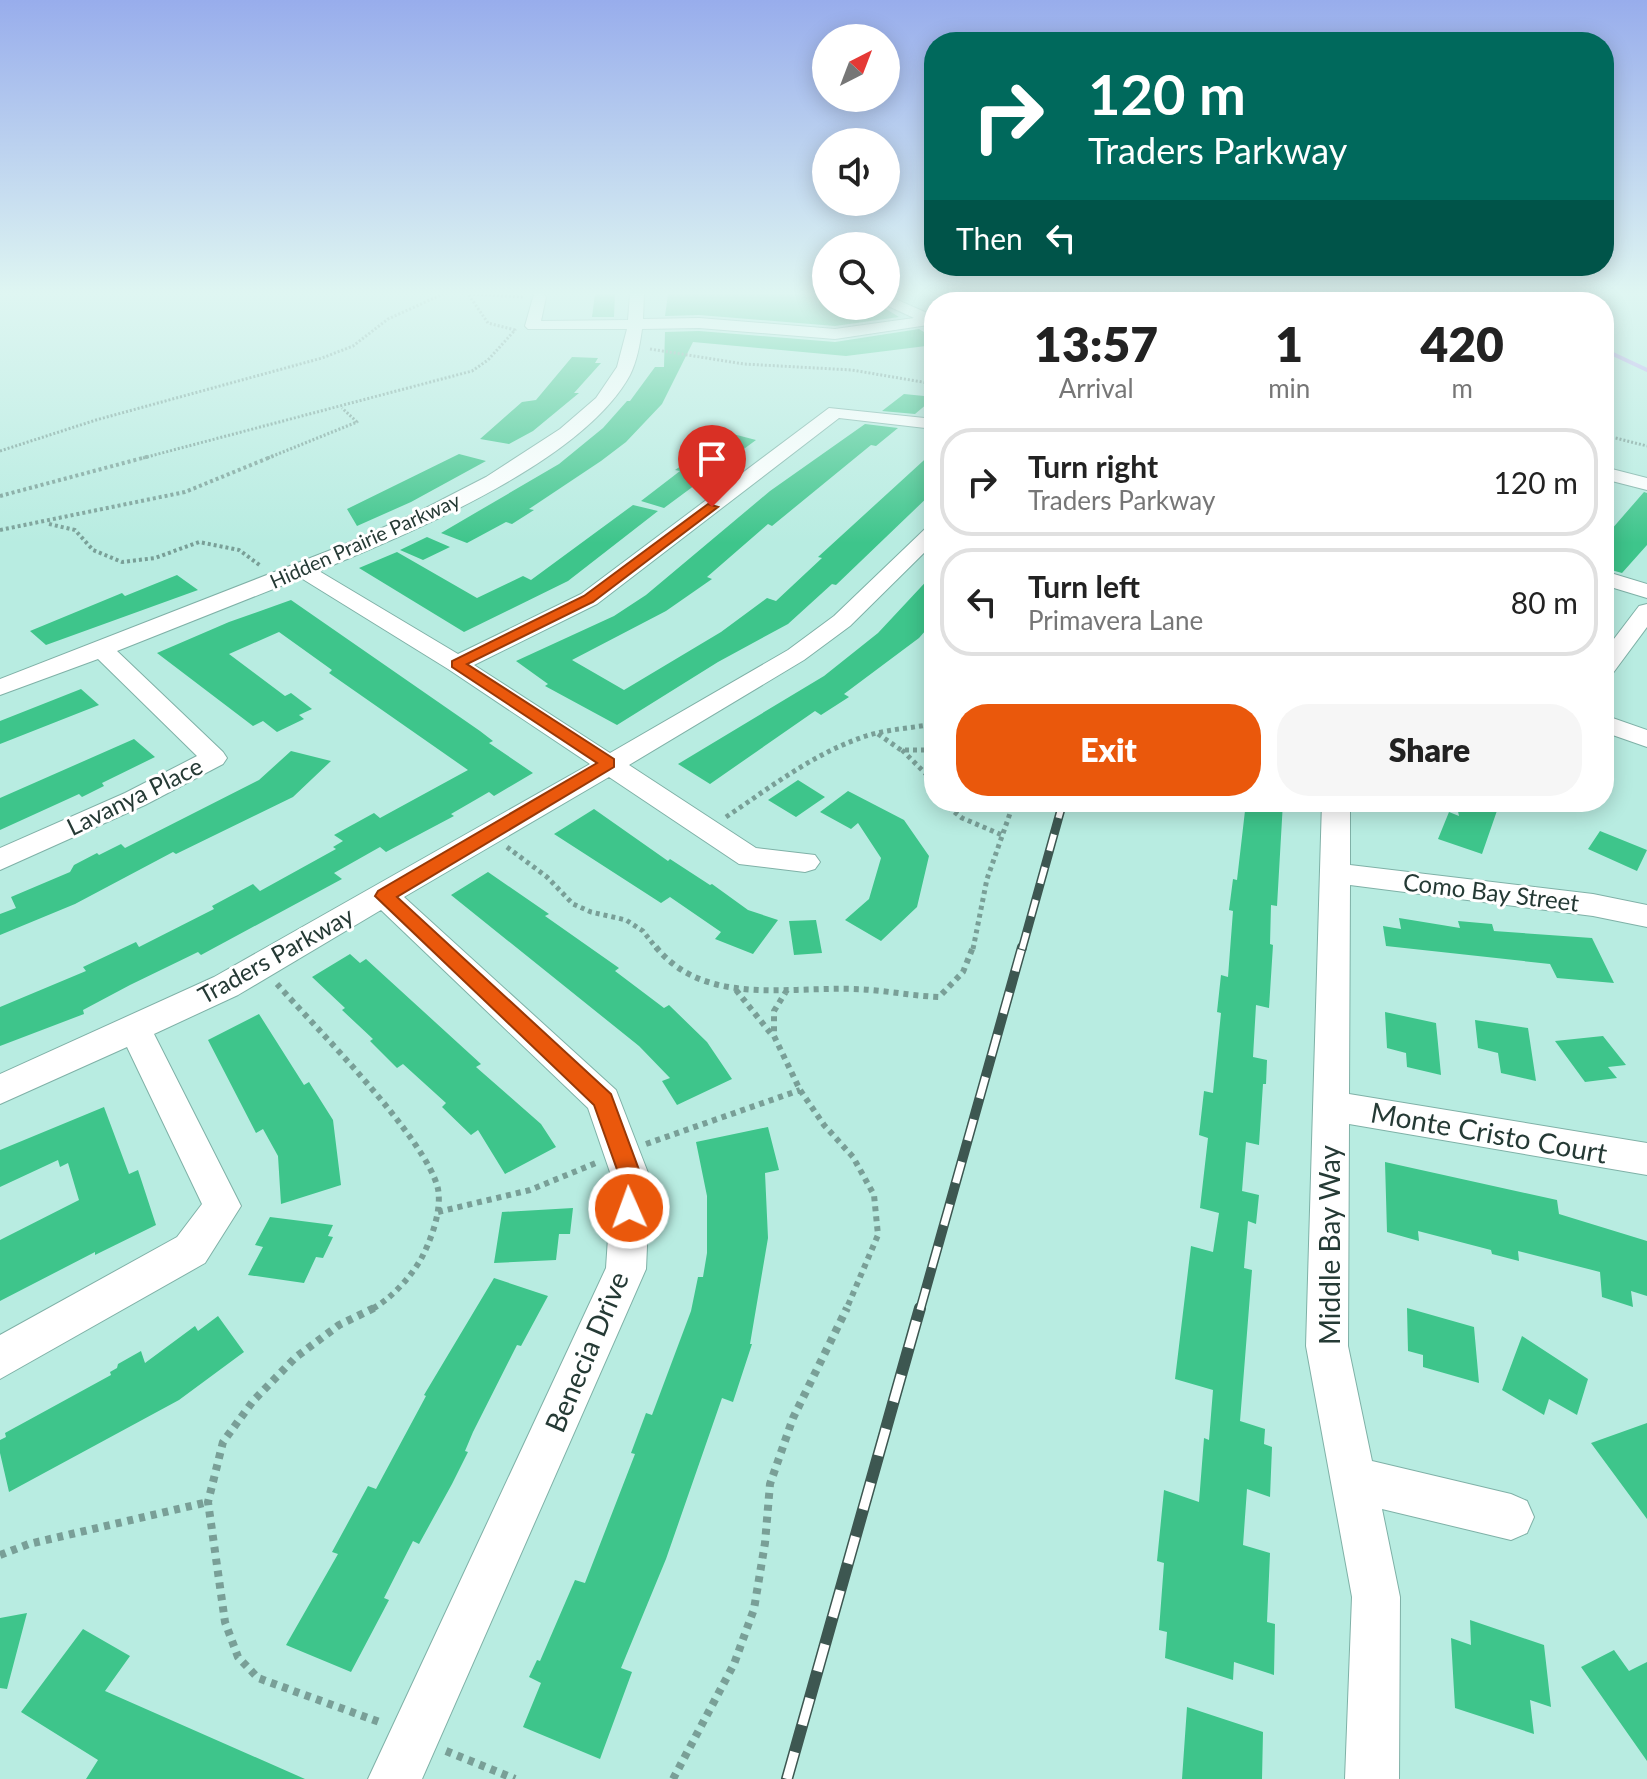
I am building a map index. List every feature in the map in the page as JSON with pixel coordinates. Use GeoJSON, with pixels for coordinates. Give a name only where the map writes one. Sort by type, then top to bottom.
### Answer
{"type":"FeatureCollection","features":[{"type":"Feature","properties":{"kind":"street","name":"Hidden Prairie Parkway"},"geometry":{"type":"LineString","coordinates":[[0,688],[303,570],[455,504],[545,448],[600,403],[620,377]]}},
{"type":"Feature","properties":{"kind":"street"},"geometry":{"type":"LineString","coordinates":[[457,664],[589,599],[835,412],[924,423]]}},
{"type":"Feature","properties":{"kind":"street"},"geometry":{"type":"LineString","coordinates":[[1614,476],[1647,484]]}},
{"type":"Feature","properties":{"kind":"street","name":"Traders Parkway"},"geometry":{"type":"LineString","coordinates":[[0,1090],[135,1029],[261,966],[796,655],[842,621],[924,541]]}},
{"type":"Feature","properties":{"kind":"street"},"geometry":{"type":"LineString","coordinates":[[303,570],[457,664],[749,857],[805,862]]}},
{"type":"Feature","properties":{"kind":"street"},"geometry":{"type":"LineString","coordinates":[[1614,581],[1647,591]]}},
{"type":"Feature","properties":{"kind":"street"},"geometry":{"type":"LineString","coordinates":[[1614,655],[1647,611]]}},
{"type":"Feature","properties":{"kind":"street","name":"Lavanya Place"},"geometry":{"type":"LineString","coordinates":[[0,860],[135,799],[214,758],[102,650]]}},
{"type":"Feature","properties":{"kind":"street"},"geometry":{"type":"LineString","coordinates":[[1614,727],[1647,739]]}},
{"type":"Feature","properties":{"kind":"street","name":"Middle Bay Way"},"geometry":{"type":"LineString","coordinates":[[1336,812],[1327,1346],[1376,1597],[1372,1779]]}},
{"type":"Feature","properties":{"kind":"street","name":"Como Bay Street"},"geometry":{"type":"LineString","coordinates":[[1335,873],[1593,905],[1647,916]]}},
{"type":"Feature","properties":{"kind":"street","name":"Benecia Drive"},"geometry":{"type":"LineString","coordinates":[[385,896],[603,1100],[631,1178],[626,1269],[395,1779]]}},
{"type":"Feature","properties":{"kind":"street"},"geometry":{"type":"LineString","coordinates":[[0,1358],[191,1250],[222,1206],[135,1029]]}},
{"type":"Feature","properties":{"kind":"street","name":"Monte Cristo Court"},"geometry":{"type":"LineString","coordinates":[[1331,1106],[1647,1159]]}},
{"type":"Feature","properties":{"kind":"street"},"geometry":{"type":"LineString","coordinates":[[1354,1480],[1511,1517]]}},
{"type":"Feature","properties":{"kind":"path"},"geometry":{"type":"LineString","coordinates":[[0,451],[96,420],[253,377]]}},
{"type":"Feature","properties":{"kind":"path"},"geometry":{"type":"LineString","coordinates":[[0,496],[455,377]]}},
{"type":"Feature","properties":{"kind":"path"},"geometry":{"type":"LineString","coordinates":[[893,377],[924,382]]}},
{"type":"Feature","properties":{"kind":"path"},"geometry":{"type":"LineString","coordinates":[[0,530],[185,492],[357,422],[341,407]]}},
{"type":"Feature","properties":{"kind":"path"},"geometry":{"type":"LineString","coordinates":[[1614,438],[1647,446]]}},
{"type":"Feature","properties":{"kind":"path"},"geometry":{"type":"LineString","coordinates":[[44,523],[75,530],[93,550],[122,562],[155,558],[199,542],[239,550],[275,581]]}},
{"type":"Feature","properties":{"kind":"path"},"geometry":{"type":"LineString","coordinates":[[709,828],[804,765],[843,745],[878,734],[924,726]]}},
{"type":"Feature","properties":{"kind":"path"},"geometry":{"type":"LineString","coordinates":[[878,734],[924,772]]}},
{"type":"Feature","properties":{"kind":"path"},"geometry":{"type":"LineString","coordinates":[[901,750],[924,750]]}},
{"type":"Feature","properties":{"kind":"path"},"geometry":{"type":"LineString","coordinates":[[954,812],[1002,835]]}},
{"type":"Feature","properties":{"kind":"path"},"geometry":{"type":"LineString","coordinates":[[490,834],[547,877],[573,904],[591,912],[626,920],[643,931],[668,962],[700,980],[735,989],[872,990],[903,996],[939,997],[958,983],[970,959],[987,881],[1010,812]]}},
{"type":"Feature","properties":{"kind":"path"},"geometry":{"type":"LineString","coordinates":[[261,966],[395,1119],[427,1162],[438,1190],[438,1212],[426,1250],[415,1270],[380,1305],[339,1325],[296,1357],[253,1401],[223,1442],[208,1502],[225,1622],[238,1657],[258,1678],[373,1718],[413,1738],[515,1779]]}},
{"type":"Feature","properties":{"kind":"path"},"geometry":{"type":"LineString","coordinates":[[673,1779],[734,1664],[754,1609],[775,1471],[793,1418],[860,1282],[878,1235],[874,1195],[853,1157],[824,1125],[800,1090],[774,1036],[735,989]]}},
{"type":"Feature","properties":{"kind":"path"},"geometry":{"type":"LineString","coordinates":[[774,1036],[774,1011],[787,990]]}},
{"type":"Feature","properties":{"kind":"path"},"geometry":{"type":"LineString","coordinates":[[438,1212],[530,1190],[622,1153],[800,1090]]}},
{"type":"Feature","properties":{"kind":"path"},"geometry":{"type":"LineString","coordinates":[[0,1555],[29,1544],[208,1502]]}},
{"type":"Feature","properties":{"kind":"building"},"geometry":{"type":"Polygon","coordinates":[[[555,377],[588,377],[574,393],[579,393],[533,431],[509,444],[480,439],[522,402],[536,400],[555,377]]]}},
{"type":"Feature","properties":{"kind":"building"},"geometry":{"type":"Polygon","coordinates":[[[648,377],[675,377],[662,404],[626,442],[529,509],[534,510],[512,524],[506,522],[467,543],[441,533],[559,464],[630,401],[648,377]]]}},
{"type":"Feature","properties":{"kind":"building"},"geometry":{"type":"Polygon","coordinates":[[[904,394],[924,396],[924,406],[915,414],[882,411],[904,394]]]}},
{"type":"Feature","properties":{"kind":"building"},"geometry":{"type":"Polygon","coordinates":[[[865,424],[898,428],[876,446],[871,445],[772,526],[768,524],[707,577],[712,579],[666,611],[572,660],[624,690],[721,632],[767,598],[776,601],[822,558],[818,557],[924,460],[924,501],[836,585],[832,584],[788,624],[718,662],[617,725],[545,686],[548,684],[516,661],[614,616],[646,595],[770,491],[865,424]]]}},
{"type":"Feature","properties":{"kind":"building"},"geometry":{"type":"Polygon","coordinates":[[[729,433],[756,440],[664,508],[641,501],[680,471],[675,470],[729,433]]]}},
{"type":"Feature","properties":{"kind":"building"},"geometry":{"type":"Polygon","coordinates":[[[459,454],[486,461],[411,502],[357,526],[347,509],[459,454]]]}},
{"type":"Feature","properties":{"kind":"building"},"geometry":{"type":"Polygon","coordinates":[[[1644,492],[1647,493],[1647,545],[1622,573],[1614,571],[1614,526],[1644,492]]]}},
{"type":"Feature","properties":{"kind":"building"},"geometry":{"type":"Polygon","coordinates":[[[633,505],[658,511],[568,581],[464,632],[359,568],[397,552],[477,598],[523,576],[531,580],[633,505]]]}},
{"type":"Feature","properties":{"kind":"building"},"geometry":{"type":"Polygon","coordinates":[[[427,537],[450,547],[423,560],[400,550],[427,537]]]}},
{"type":"Feature","properties":{"kind":"building"},"geometry":{"type":"Polygon","coordinates":[[[177,575],[198,590],[46,645],[30,631],[122,593],[125,596],[177,575]]]}},
{"type":"Feature","properties":{"kind":"building"},"geometry":{"type":"Polygon","coordinates":[[[924,584],[924,632],[844,694],[849,697],[821,715],[815,711],[710,784],[678,764],[824,676],[878,633],[924,584]]]}},
{"type":"Feature","properties":{"kind":"building"},"geometry":{"type":"Polygon","coordinates":[[[291,600],[480,731],[493,741],[489,743],[533,773],[494,796],[489,792],[451,814],[454,816],[386,852],[380,847],[334,873],[342,879],[201,955],[198,952],[130,985],[83,1010],[84,1014],[0,1046],[0,1007],[86,971],[83,967],[136,942],[139,947],[214,909],[212,906],[253,884],[260,891],[336,849],[333,847],[343,841],[334,835],[374,813],[380,818],[468,770],[329,673],[332,670],[279,632],[229,654],[285,696],[291,693],[312,709],[299,715],[304,719],[277,732],[263,721],[253,726],[157,653],[291,600]]]}},
{"type":"Feature","properties":{"kind":"building"},"geometry":{"type":"Polygon","coordinates":[[[81,689],[99,705],[0,744],[0,721],[81,689]]]}},
{"type":"Feature","properties":{"kind":"building"},"geometry":{"type":"Polygon","coordinates":[[[134,739],[155,757],[102,783],[104,786],[82,797],[79,794],[0,830],[0,798],[134,739]]]}},
{"type":"Feature","properties":{"kind":"building"},"geometry":{"type":"Polygon","coordinates":[[[291,751],[331,761],[293,797],[176,854],[173,852],[75,904],[0,935],[0,914],[16,908],[11,897],[70,872],[74,865],[97,853],[99,855],[121,844],[125,848],[259,780],[291,751]]]}},
{"type":"Feature","properties":{"kind":"building"},"geometry":{"type":"Polygon","coordinates":[[[798,780],[825,797],[796,817],[768,800],[798,780]]]}},
{"type":"Feature","properties":{"kind":"building"},"geometry":{"type":"Polygon","coordinates":[[[848,791],[904,820],[929,856],[917,907],[881,941],[845,920],[869,899],[881,858],[858,823],[851,829],[820,812],[848,791]]]}},
{"type":"Feature","properties":{"kind":"building"},"geometry":{"type":"Polygon","coordinates":[[[594,809],[668,861],[670,859],[712,884],[748,910],[778,920],[753,954],[715,939],[721,932],[670,897],[661,903],[554,834],[594,809]]]}},
{"type":"Feature","properties":{"kind":"building"},"geometry":{"type":"Polygon","coordinates":[[[1245,812],[1282,812],[1277,906],[1271,905],[1270,944],[1273,945],[1269,1008],[1256,1005],[1253,1057],[1267,1060],[1266,1084],[1263,1084],[1259,1145],[1246,1142],[1242,1191],[1259,1195],[1256,1224],[1248,1221],[1244,1268],[1252,1270],[1240,1421],[1265,1429],[1264,1444],[1272,1447],[1270,1497],[1247,1489],[1243,1545],[1270,1553],[1267,1622],[1275,1624],[1274,1675],[1234,1662],[1233,1680],[1165,1658],[1167,1632],[1159,1630],[1164,1563],[1157,1561],[1164,1490],[1199,1502],[1204,1438],[1209,1440],[1213,1390],[1175,1379],[1191,1246],[1213,1252],[1219,1213],[1200,1208],[1208,1138],[1199,1135],[1204,1091],[1213,1093],[1221,1013],[1217,1012],[1221,975],[1228,977],[1233,911],[1229,910],[1233,879],[1237,880],[1245,812]]]}},
{"type":"Feature","properties":{"kind":"building"},"geometry":{"type":"Polygon","coordinates":[[[1449,812],[1459,816],[1458,812],[1497,812],[1482,854],[1438,839],[1449,812]]]}},
{"type":"Feature","properties":{"kind":"building"},"geometry":{"type":"Polygon","coordinates":[[[1600,831],[1647,850],[1637,871],[1588,849],[1600,831]]]}},
{"type":"Feature","properties":{"kind":"building"},"geometry":{"type":"Polygon","coordinates":[[[488,872],[619,968],[615,971],[664,1008],[669,1005],[707,1042],[732,1079],[677,1105],[662,1081],[670,1078],[639,1046],[451,895],[488,872]]]}},
{"type":"Feature","properties":{"kind":"building"},"geometry":{"type":"Polygon","coordinates":[[[1399,918],[1460,928],[1458,921],[1492,924],[1494,931],[1592,938],[1614,983],[1557,978],[1550,964],[1386,946],[1383,926],[1401,929],[1399,918]]]}},
{"type":"Feature","properties":{"kind":"building"},"geometry":{"type":"Polygon","coordinates":[[[816,920],[822,953],[794,955],[789,921],[816,920]]]}},
{"type":"Feature","properties":{"kind":"building"},"geometry":{"type":"Polygon","coordinates":[[[350,954],[360,963],[366,959],[481,1064],[476,1067],[541,1124],[556,1147],[505,1174],[478,1130],[471,1135],[442,1107],[446,1103],[403,1064],[397,1068],[370,1041],[373,1039],[342,1010],[345,1008],[312,977],[350,954]]]}},
{"type":"Feature","properties":{"kind":"building"},"geometry":{"type":"Polygon","coordinates":[[[1385,1012],[1436,1023],[1441,1075],[1407,1067],[1406,1053],[1387,1048],[1385,1012]]]}},
{"type":"Feature","properties":{"kind":"building"},"geometry":{"type":"Polygon","coordinates":[[[259,1014],[304,1085],[309,1082],[333,1120],[341,1185],[281,1204],[278,1156],[263,1129],[256,1133],[208,1040],[259,1014]]]}},
{"type":"Feature","properties":{"kind":"building"},"geometry":{"type":"Polygon","coordinates":[[[1475,1020],[1528,1028],[1536,1081],[1501,1073],[1498,1053],[1478,1048],[1475,1020]]]}},
{"type":"Feature","properties":{"kind":"building"},"geometry":{"type":"Polygon","coordinates":[[[1603,1036],[1626,1065],[1608,1067],[1617,1078],[1585,1082],[1555,1041],[1603,1036]]]}},
{"type":"Feature","properties":{"kind":"building"},"geometry":{"type":"Polygon","coordinates":[[[104,1107],[129,1174],[138,1170],[156,1225],[95,1255],[95,1252],[0,1301],[0,1240],[79,1200],[68,1163],[60,1167],[58,1160],[0,1187],[0,1150],[104,1107]]]}},
{"type":"Feature","properties":{"kind":"building"},"geometry":{"type":"Polygon","coordinates":[[[768,1127],[779,1170],[765,1173],[768,1238],[752,1344],[733,1402],[722,1398],[666,1559],[621,1668],[632,1672],[600,1759],[523,1727],[541,1683],[529,1677],[537,1660],[540,1661],[575,1580],[585,1583],[635,1454],[631,1453],[646,1413],[652,1415],[691,1311],[698,1277],[703,1277],[707,1253],[707,1196],[696,1142],[768,1127]]]}},
{"type":"Feature","properties":{"kind":"building"},"geometry":{"type":"Polygon","coordinates":[[[1385,1162],[1557,1200],[1559,1214],[1647,1241],[1647,1296],[1631,1291],[1633,1307],[1602,1297],[1600,1272],[1518,1251],[1519,1261],[1492,1254],[1491,1250],[1418,1231],[1419,1241],[1387,1232],[1385,1162]]]}},
{"type":"Feature","properties":{"kind":"building"},"geometry":{"type":"Polygon","coordinates":[[[573,1208],[570,1234],[559,1234],[556,1260],[494,1263],[502,1212],[573,1208]]]}},
{"type":"Feature","properties":{"kind":"building"},"geometry":{"type":"Polygon","coordinates":[[[270,1217],[333,1225],[328,1236],[333,1237],[323,1258],[316,1257],[304,1283],[248,1275],[263,1247],[255,1245],[270,1217]]]}},
{"type":"Feature","properties":{"kind":"building"},"geometry":{"type":"Polygon","coordinates":[[[494,1278],[548,1296],[521,1346],[517,1345],[473,1432],[465,1451],[468,1452],[419,1544],[413,1541],[384,1598],[389,1600],[351,1672],[286,1645],[338,1554],[332,1552],[368,1486],[376,1489],[424,1395],[494,1278]]]}},
{"type":"Feature","properties":{"kind":"building"},"geometry":{"type":"Polygon","coordinates":[[[1407,1308],[1474,1327],[1479,1383],[1423,1367],[1423,1355],[1408,1351],[1407,1308]]]}},
{"type":"Feature","properties":{"kind":"building"},"geometry":{"type":"Polygon","coordinates":[[[218,1316],[244,1352],[179,1400],[9,1492],[0,1453],[0,1440],[6,1437],[5,1433],[111,1375],[110,1372],[118,1364],[141,1351],[145,1363],[195,1326],[198,1331],[218,1316]]]}},
{"type":"Feature","properties":{"kind":"building"},"geometry":{"type":"Polygon","coordinates":[[[1522,1336],[1588,1379],[1577,1415],[1549,1399],[1544,1415],[1502,1390],[1522,1336]]]}},
{"type":"Feature","properties":{"kind":"building"},"geometry":{"type":"Polygon","coordinates":[[[1647,1423],[1647,1519],[1591,1443],[1647,1423]]]}},
{"type":"Feature","properties":{"kind":"building"},"geometry":{"type":"Polygon","coordinates":[[[27,1613],[7,1689],[0,1688],[0,1618],[27,1613]]]}},
{"type":"Feature","properties":{"kind":"building"},"geometry":{"type":"Polygon","coordinates":[[[1470,1620],[1544,1645],[1551,1707],[1530,1700],[1534,1734],[1455,1708],[1451,1638],[1471,1645],[1470,1620]]]}},
{"type":"Feature","properties":{"kind":"building"},"geometry":{"type":"Polygon","coordinates":[[[83,1629],[130,1656],[105,1691],[305,1779],[86,1779],[98,1760],[21,1712],[83,1629]]]}},
{"type":"Feature","properties":{"kind":"building"},"geometry":{"type":"Polygon","coordinates":[[[1614,1650],[1629,1671],[1647,1662],[1647,1761],[1581,1667],[1614,1650]]]}},
{"type":"Feature","properties":{"kind":"building"},"geometry":{"type":"Polygon","coordinates":[[[1187,1707],[1263,1732],[1262,1779],[1182,1779],[1187,1707]]]}},
{"type":"Feature","properties":{"kind":"railway"},"geometry":{"type":"LineString","coordinates":[[1022,949],[1060,812]]}},
{"type":"Feature","properties":{"kind":"railway"},"geometry":{"type":"LineString","coordinates":[[920,1310],[1022,947]]}},
{"type":"Feature","properties":{"kind":"railway"},"geometry":{"type":"LineString","coordinates":[[787,1779],[920,1308]]}},
{"type":"Feature","properties":{"kind":"route"},"geometry":{"type":"LineString","coordinates":[[629,1208],[631,1178],[603,1100],[385,896],[609,763],[457,664],[589,599],[712,507]]}}]}
